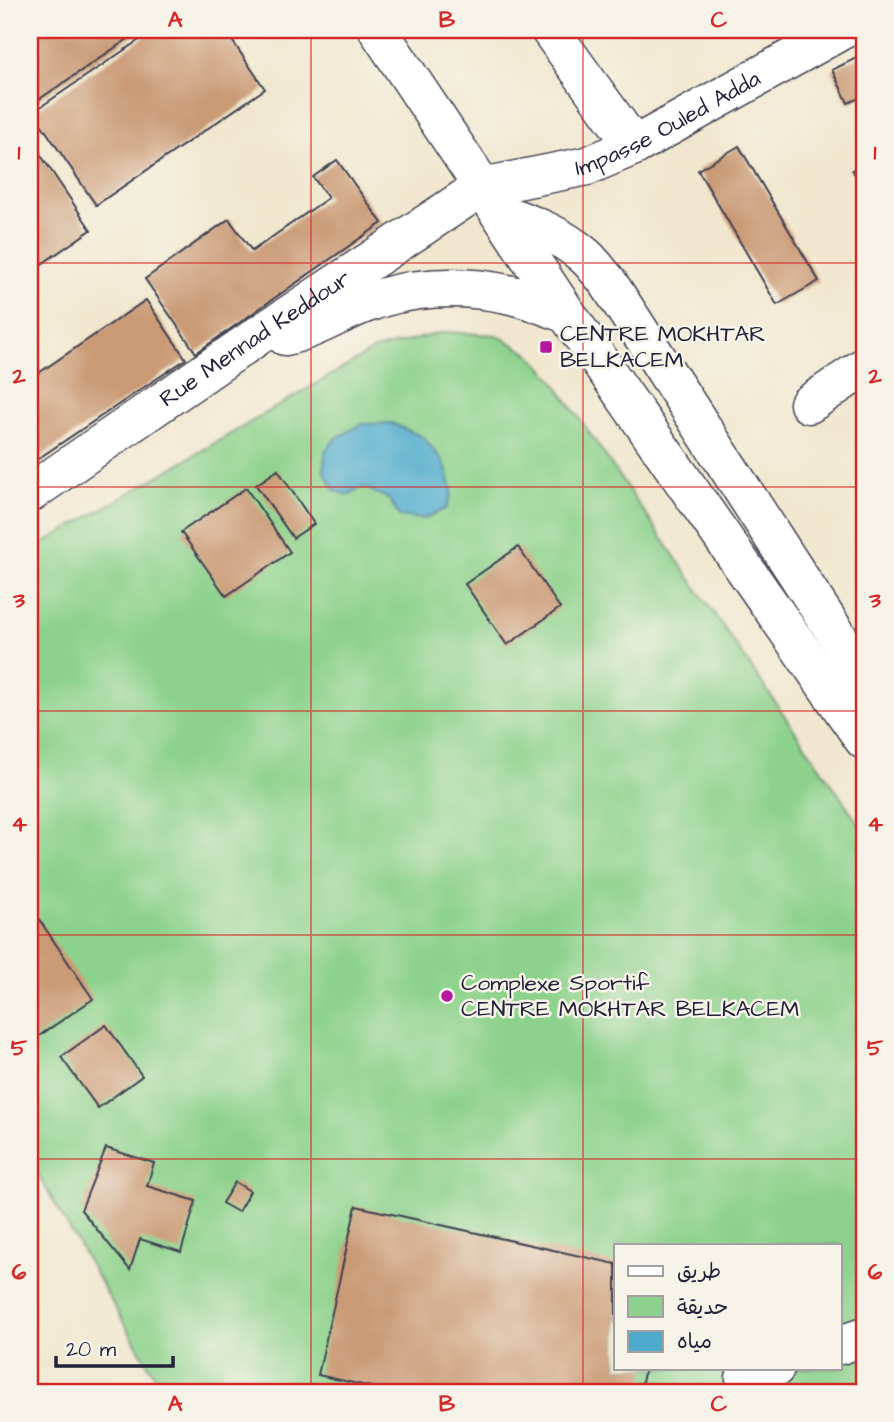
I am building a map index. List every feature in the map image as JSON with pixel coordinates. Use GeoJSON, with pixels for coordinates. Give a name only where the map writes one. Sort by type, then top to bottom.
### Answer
{"type":"FeatureCollection","features":[{"type":"Feature","properties":{"kind":"main road"},"geometry":{"type":"LineString","coordinates":[[378,30],[567,314],[855,726]]}},
{"type":"Feature","properties":{"kind":"main road"},"geometry":{"type":"LineString","coordinates":[[550,30],[634,146]]}},
{"type":"Feature","properties":{"kind":"main road","name":"Impasse Ouled Adda"},"geometry":{"type":"LineString","coordinates":[[491,200],[587,166],[634,146],[842,30]]}},
{"type":"Feature","properties":{"kind":"main road"},"geometry":{"type":"LineString","coordinates":[[491,200],[561,239],[585,256],[607,281],[864,677]]}},
{"type":"Feature","properties":{"kind":"main road","name":"Rue Mennad Keddour"},"geometry":{"type":"LineString","coordinates":[[30,493],[258,335],[491,200]]}},
{"type":"Feature","properties":{"kind":"main road"},"geometry":{"type":"LineString","coordinates":[[258,335],[293,335],[367,302],[409,291],[441,288],[506,293],[567,314]]}},
{"type":"Feature","properties":{"kind":"main road"},"geometry":{"type":"LineString","coordinates":[[809,404],[864,367]]}},
{"type":"Feature","properties":{"kind":"main road"},"geometry":{"type":"LineString","coordinates":[[842,1344],[864,1337]]}},
{"type":"Feature","properties":{"kind":"green space","name":"Complexe Sportif CENTRE MOKHTAR BELKACEM"},"geometry":{"type":"Polygon","coordinates":[[[444,332],[497,335],[531,355],[551,377],[864,831],[864,1392],[164,1392],[30,1161],[30,551],[374,350],[444,332]]]}},
{"type":"Feature","properties":{"kind":"water"},"geometry":{"type":"Polygon","coordinates":[[[391,423],[423,437],[443,461],[452,491],[447,508],[424,519],[399,516],[389,499],[363,487],[347,495],[334,490],[324,471],[325,451],[336,438],[362,424],[391,423]]]}},
{"type":"Feature","properties":{"kind":"building"},"geometry":{"type":"Polygon","coordinates":[[[30,30],[141,30],[32,104],[30,30]]]}},
{"type":"Feature","properties":{"kind":"building"},"geometry":{"type":"Polygon","coordinates":[[[154,30],[225,30],[265,89],[96,205],[33,112],[154,30]]]}},
{"type":"Feature","properties":{"kind":"building"},"geometry":{"type":"Polygon","coordinates":[[[864,54],[864,96],[848,103],[832,70],[864,54]]]}},
{"type":"Feature","properties":{"kind":"building"},"geometry":{"type":"Polygon","coordinates":[[[30,139],[91,230],[30,272],[30,139]]]}},
{"type":"Feature","properties":{"kind":"building"},"geometry":{"type":"Polygon","coordinates":[[[739,146],[819,281],[777,305],[698,170],[739,146]]]}},
{"type":"Feature","properties":{"kind":"building"},"geometry":{"type":"Polygon","coordinates":[[[337,160],[382,223],[196,353],[145,279],[229,219],[252,251],[328,198],[313,177],[337,160]]]}},
{"type":"Feature","properties":{"kind":"building"},"geometry":{"type":"Polygon","coordinates":[[[864,162],[864,188],[852,170],[864,162]]]}},
{"type":"Feature","properties":{"kind":"building"},"geometry":{"type":"Polygon","coordinates":[[[146,300],[186,359],[30,464],[30,379],[146,300]]]}},
{"type":"Feature","properties":{"kind":"building"},"geometry":{"type":"Polygon","coordinates":[[[278,470],[314,524],[293,538],[256,485],[278,470]]]}},
{"type":"Feature","properties":{"kind":"building"},"geometry":{"type":"Polygon","coordinates":[[[246,488],[290,552],[226,596],[181,532],[246,488]]]}},
{"type":"Feature","properties":{"kind":"building"},"geometry":{"type":"Polygon","coordinates":[[[518,547],[560,608],[507,645],[465,584],[518,547]]]}},
{"type":"Feature","properties":{"kind":"building"},"geometry":{"type":"Polygon","coordinates":[[[30,906],[93,999],[30,1042],[30,906]]]}},
{"type":"Feature","properties":{"kind":"building"},"geometry":{"type":"Polygon","coordinates":[[[106,1025],[142,1076],[98,1108],[61,1057],[106,1025]]]}},
{"type":"Feature","properties":{"kind":"building"},"geometry":{"type":"Polygon","coordinates":[[[106,1148],[154,1163],[147,1186],[196,1201],[181,1252],[140,1239],[130,1270],[81,1210],[106,1148]]]}},
{"type":"Feature","properties":{"kind":"building"},"geometry":{"type":"Polygon","coordinates":[[[235,1182],[250,1191],[238,1212],[222,1203],[235,1182]]]}},
{"type":"Feature","properties":{"kind":"building"},"geometry":{"type":"Polygon","coordinates":[[[356,1206],[614,1264],[614,1370],[645,1370],[640,1392],[393,1392],[318,1375],[356,1206]]]}},
{"type":"Feature","properties":{"kind":"place","name":"CENTRE MOKHTAR BELKACEM"},"geometry":{"type":"Point","coordinates":[546,347]}},
{"type":"Feature","properties":{"kind":"place","name":"Complexe Sportif CENTRE MOKHTAR BELKACEM"},"geometry":{"type":"Point","coordinates":[447,996]}}]}
